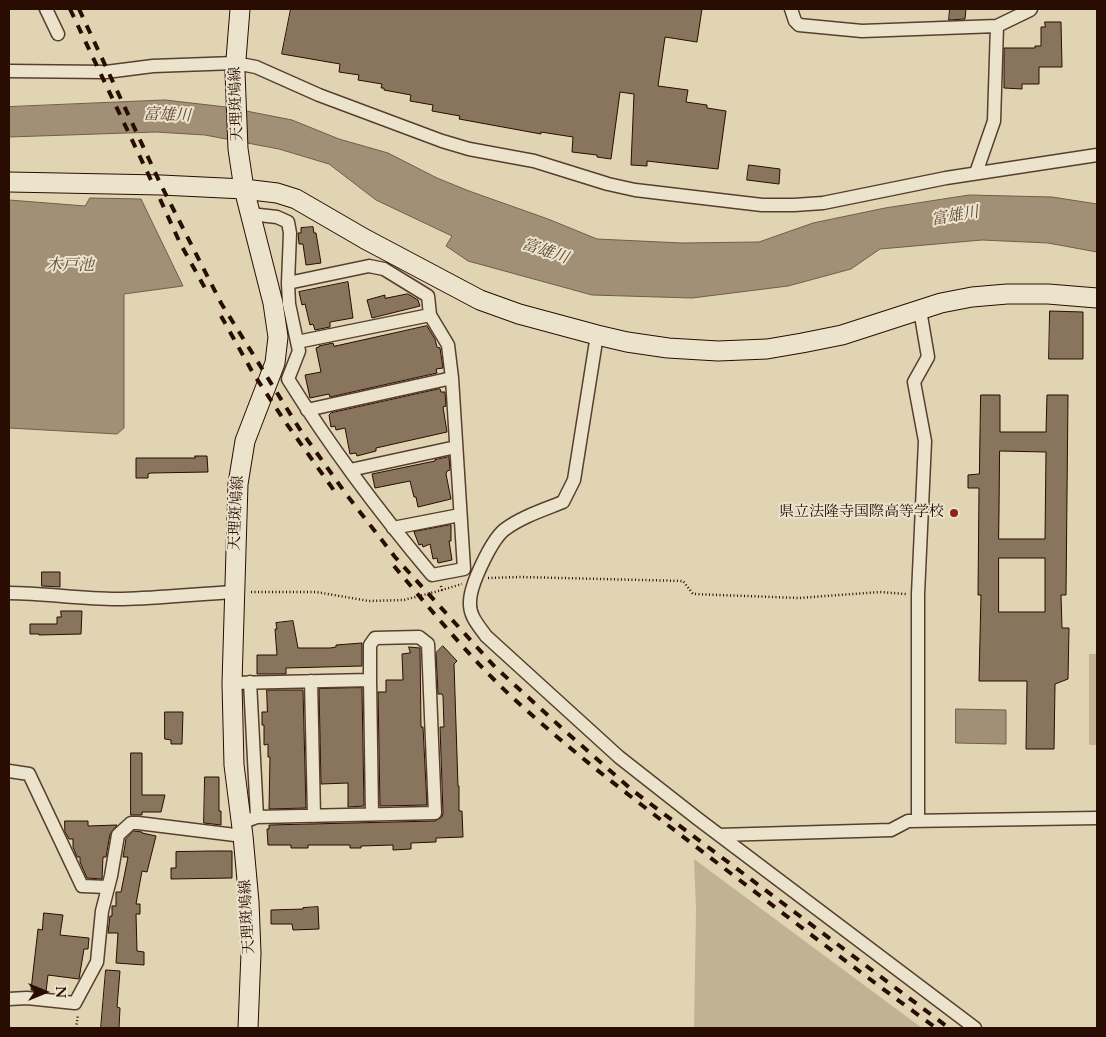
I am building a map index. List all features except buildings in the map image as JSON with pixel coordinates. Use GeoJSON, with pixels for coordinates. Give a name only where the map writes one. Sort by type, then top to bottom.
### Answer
{"type":"FeatureCollection","features":[{"type":"Feature","properties":{"kind":"street"},"geometry":{"type":"LineString","coordinates":[[46,9],[58,34]]}},
{"type":"Feature","properties":{"kind":"street","name":"天理斑鳩線"},"geometry":{"type":"LineString","coordinates":[[240,9],[235,67],[237,130],[242,180],[273,303],[278,337],[275,363],[245,441],[238,484],[234,592],[241,682],[234,765],[247,825],[251,953],[248,1028]]}},
{"type":"Feature","properties":{"kind":"street"},"geometry":{"type":"LineString","coordinates":[[791,9],[795,21],[799,25],[862,31],[997,26],[1031,9]]}},
{"type":"Feature","properties":{"kind":"street"},"geometry":{"type":"LineString","coordinates":[[976,173],[994,121],[997,26]]}},
{"type":"Feature","properties":{"kind":"street"},"geometry":{"type":"LineString","coordinates":[[9,71],[106,72],[153,66],[256,67],[319,94],[442,141],[469,149],[550,165],[608,184],[635,190],[762,205],[794,205],[837,201],[976,173],[1097,156]]}},
{"type":"Feature","properties":{"kind":"street"},"geometry":{"type":"LineString","coordinates":[[9,182],[242,180],[296,199],[480,300],[519,314],[597,335],[668,348],[718,351],[767,349],[842,335],[941,303],[1007,294],[1048,294],[1097,298]]}},
{"type":"Feature","properties":{"kind":"street"},"geometry":{"type":"LineString","coordinates":[[250,214],[277,217],[288,222],[290,233],[288,283],[289,304],[299,351],[288,379],[307,410],[350,470],[393,528],[432,575],[464,569],[452,378],[448,345],[430,315],[428,296],[384,269],[370,266],[288,283]]}},
{"type":"Feature","properties":{"kind":"street"},"geometry":{"type":"LineString","coordinates":[[918,821],[918,594],[925,441],[914,382],[928,357],[920,310]]}},
{"type":"Feature","properties":{"kind":"street"},"geometry":{"type":"LineString","coordinates":[[297,342],[430,315]]}},
{"type":"Feature","properties":{"kind":"street"},"geometry":{"type":"LineString","coordinates":[[597,335],[574,480],[563,502],[530,514],[503,531],[487,553],[477,578],[470,602],[472,617],[486,636],[619,757],[975,1028]]}},
{"type":"Feature","properties":{"kind":"street"},"geometry":{"type":"LineString","coordinates":[[307,410],[452,378]]}},
{"type":"Feature","properties":{"kind":"street"},"geometry":{"type":"LineString","coordinates":[[350,470],[456,447]]}},
{"type":"Feature","properties":{"kind":"street"},"geometry":{"type":"LineString","coordinates":[[393,528],[460,515]]}},
{"type":"Feature","properties":{"kind":"street"},"geometry":{"type":"LineString","coordinates":[[9,593],[123,599],[234,592]]}},
{"type":"Feature","properties":{"kind":"street"},"geometry":{"type":"LineString","coordinates":[[9,999],[27,998],[75,1003],[97,962],[102,911],[118,835],[131,824],[247,825],[314,816],[434,813],[428,644],[419,637],[376,638],[370,645],[372,814]]}},
{"type":"Feature","properties":{"kind":"street"},"geometry":{"type":"LineString","coordinates":[[241,682],[370,680]]}},
{"type":"Feature","properties":{"kind":"street"},"geometry":{"type":"LineString","coordinates":[[311,681],[314,816]]}},
{"type":"Feature","properties":{"kind":"street"},"geometry":{"type":"LineString","coordinates":[[9,771],[29,774],[82,886],[108,887]]}},
{"type":"Feature","properties":{"kind":"street"},"geometry":{"type":"LineString","coordinates":[[719,835],[891,830],[908,821],[1097,818]]}},
{"type":"Feature","properties":{"kind":"path"},"geometry":{"type":"LineString","coordinates":[[477,578],[521,577],[683,581],[693,594],[799,598],[880,592],[918,594]]}},
{"type":"Feature","properties":{"kind":"path"},"geometry":{"type":"LineString","coordinates":[[234,592],[316,592],[369,601],[404,600],[442,590]]}},
{"type":"Feature","properties":{"kind":"shaded area"},"geometry":{"type":"Polygon","coordinates":[[[1089,654],[1097,654],[1097,745],[1089,745],[1089,654]]]}},
{"type":"Feature","properties":{"kind":"shaded area"},"geometry":{"type":"Polygon","coordinates":[[[694,859],[922,1028],[694,1028],[696,909],[694,859]]]}},
{"type":"Feature","properties":{"kind":"water","name":"富雄川"},"geometry":{"type":"Polygon","coordinates":[[[165,100],[226,107],[292,120],[339,139],[388,153],[437,178],[597,239],[682,243],[759,242],[813,223],[885,208],[969,195],[1052,197],[1097,204],[1097,252],[1048,243],[982,240],[880,249],[851,269],[788,286],[692,298],[592,295],[468,261],[446,246],[452,236],[376,200],[329,164],[279,149],[205,135],[156,132],[9,137],[9,107],[165,100]]]}},
{"type":"Feature","properties":{"kind":"water","name":"木戸池"},"geometry":{"type":"Polygon","coordinates":[[[90,198],[141,199],[183,286],[124,294],[124,428],[117,434],[9,428],[9,200],[85,206],[90,198]]]}},
{"type":"Feature","properties":{"kind":"water"},"geometry":{"type":"Polygon","coordinates":[[[956,709],[1006,710],[1006,744],[956,743],[956,709]]]}},
{"type":"Feature","properties":{"kind":"railway"},"geometry":{"type":"LineString","coordinates":[[70,9],[151,180]]}},
{"type":"Feature","properties":{"kind":"railway"},"geometry":{"type":"LineString","coordinates":[[79,9],[161,185],[221,303],[299,428],[346,494],[395,557],[495,667],[632,790],[949,1028]]}},
{"type":"Feature","properties":{"kind":"railway"},"geometry":{"type":"LineString","coordinates":[[160,199],[180,243],[206,290]]}},
{"type":"Feature","properties":{"kind":"railway"},"geometry":{"type":"LineString","coordinates":[[221,316],[253,373],[338,496]]}},
{"type":"Feature","properties":{"kind":"railway"},"geometry":{"type":"LineString","coordinates":[[394,566],[482,667],[513,698],[562,741],[664,822],[936,1028]]}},
{"type":"Feature","properties":{"kind":"place","name":"県立法隆寺国際高等学校"},"geometry":{"type":"Point","coordinates":[954,513]}}]}
